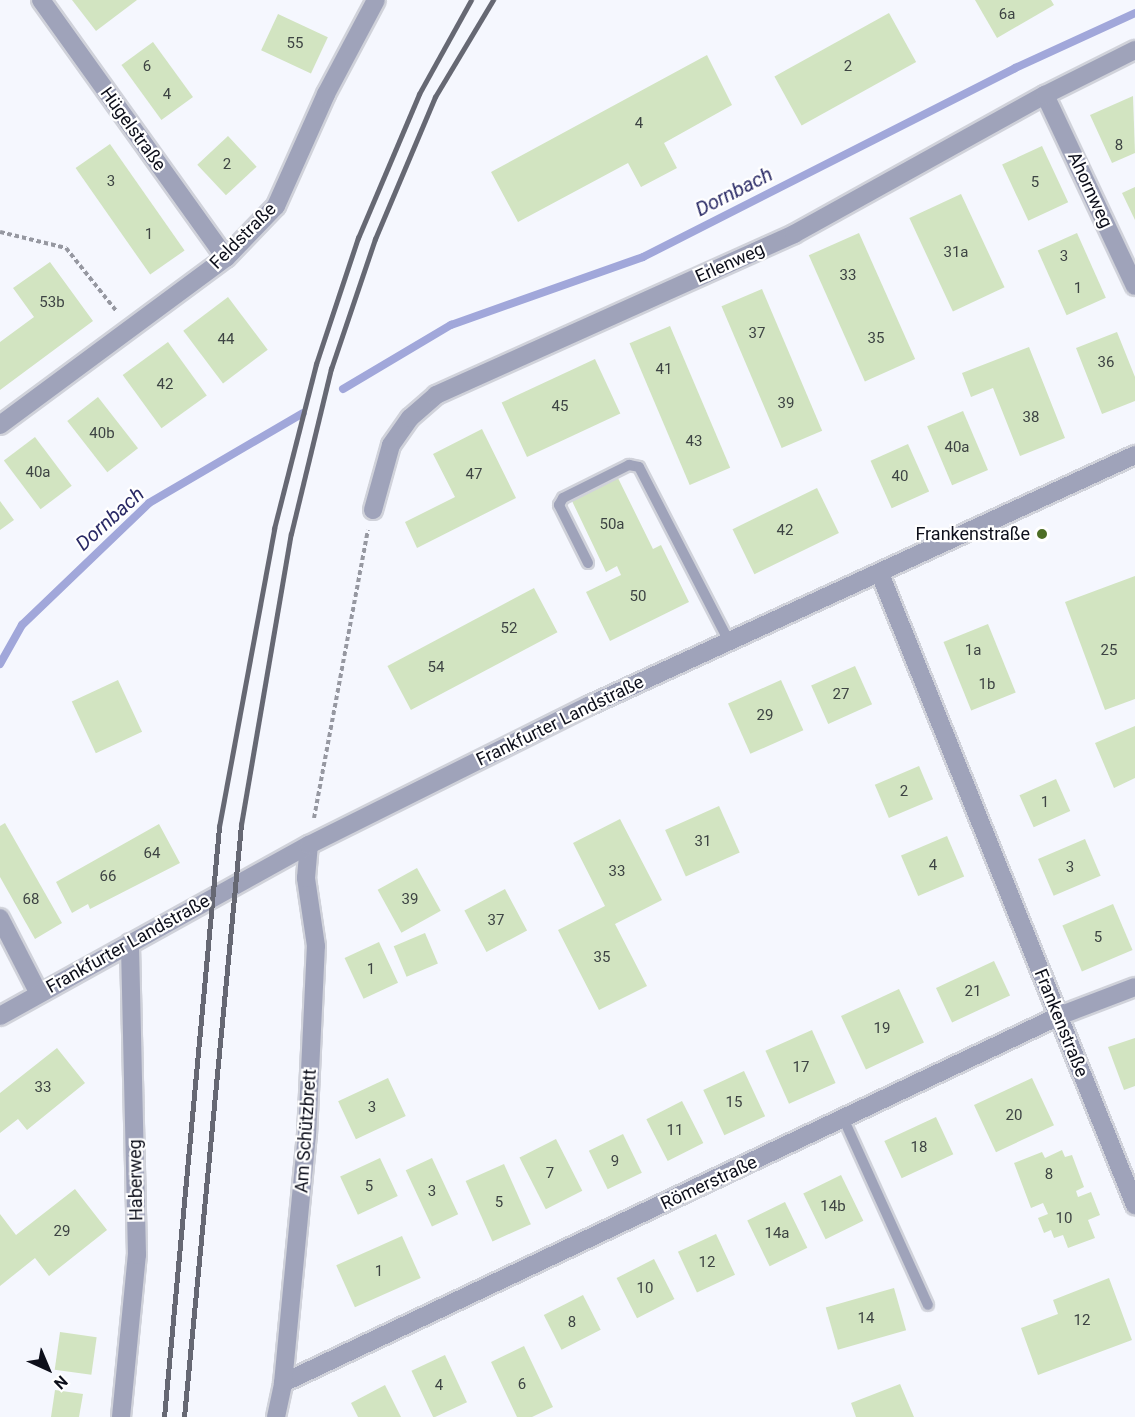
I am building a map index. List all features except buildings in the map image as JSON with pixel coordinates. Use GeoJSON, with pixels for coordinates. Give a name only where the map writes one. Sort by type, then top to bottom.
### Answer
{"type":"FeatureCollection","features":[{"type":"Feature","properties":{"kind":"street","name":"Hügelstraße"},"geometry":{"type":"LineString","coordinates":[[41,0],[226,258]]}},
{"type":"Feature","properties":{"kind":"street","name":"Feldstraße"},"geometry":{"type":"LineString","coordinates":[[0,425],[226,258],[276,206],[326,94],[376,0]]}},
{"type":"Feature","properties":{"kind":"street","name":"Erlenweg"},"geometry":{"type":"LineString","coordinates":[[373,510],[391,445],[410,418],[436,395],[794,234],[1045,95],[1135,50]]}},
{"type":"Feature","properties":{"kind":"street","name":"Ahornweg"},"geometry":{"type":"LineString","coordinates":[[1045,95],[1135,286]]}},
{"type":"Feature","properties":{"kind":"street","name":"Frankfurter Landstraße"},"geometry":{"type":"LineString","coordinates":[[0,1016],[309,845],[729,641],[880,574],[1135,455]]}},
{"type":"Feature","properties":{"kind":"street","name":"Frankenstraße"},"geometry":{"type":"LineString","coordinates":[[880,574],[1135,1205]]}},
{"type":"Feature","properties":{"kind":"street","name":"Am Schützbrett"},"geometry":{"type":"LineString","coordinates":[[276,1417],[283,1383],[307,1135],[316,958],[306,878],[309,845]]}},
{"type":"Feature","properties":{"kind":"street"},"geometry":{"type":"LineString","coordinates":[[0,918],[39,994]]}},
{"type":"Feature","properties":{"kind":"street","name":"Haberweg"},"geometry":{"type":"LineString","coordinates":[[121,1417],[137,1255],[130,943]]}},
{"type":"Feature","properties":{"kind":"street","name":"Römerstraße"},"geometry":{"type":"LineString","coordinates":[[283,1383],[844,1120],[1059,1016],[1135,987]]}},
{"type":"Feature","properties":{"kind":"lane"},"geometry":{"type":"LineString","coordinates":[[588,563],[559,505],[563,498],[629,465],[639,467],[729,641]]}},
{"type":"Feature","properties":{"kind":"lane"},"geometry":{"type":"LineString","coordinates":[[844,1120],[928,1305]]}},
{"type":"Feature","properties":{"kind":"path"},"geometry":{"type":"LineString","coordinates":[[0,232],[66,248],[130,329]]}},
{"type":"Feature","properties":{"kind":"path"},"geometry":{"type":"LineString","coordinates":[[309,845],[373,510]]}},
{"type":"Feature","properties":{"kind":"waterway","name":"Dornbach"},"geometry":{"type":"LineString","coordinates":[[343,389],[451,325],[643,257],[1015,68],[1135,13]]}},
{"type":"Feature","properties":{"kind":"waterway","name":"Dornbach"},"geometry":{"type":"LineString","coordinates":[[0,664],[22,625],[149,503],[303,413]]}},
{"type":"Feature","properties":{"kind":"railway"},"geometry":{"type":"LineString","coordinates":[[164,1417],[219,827],[274,529],[316,364],[358,238],[419,94],[471,0]]}},
{"type":"Feature","properties":{"kind":"railway"},"geometry":{"type":"LineString","coordinates":[[184,1417],[241,825],[291,534],[331,369],[375,239],[435,97],[493,0]]}},
{"type":"Feature","properties":{"kind":"place","name":"Frankenstraße"},"geometry":{"type":"Point","coordinates":[1042,534]}}]}
